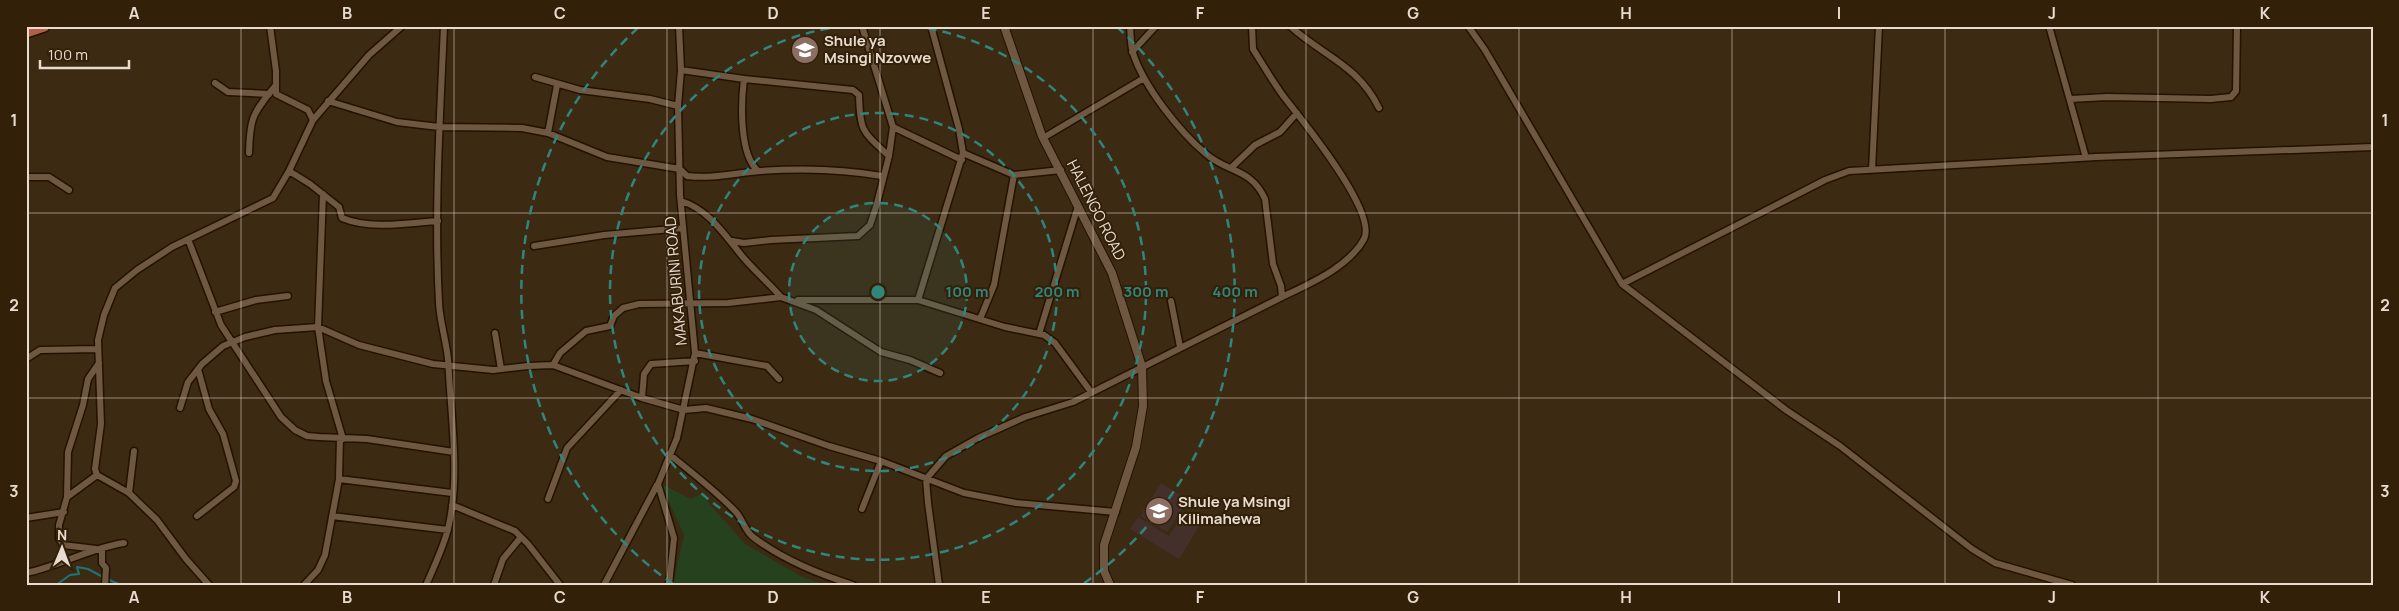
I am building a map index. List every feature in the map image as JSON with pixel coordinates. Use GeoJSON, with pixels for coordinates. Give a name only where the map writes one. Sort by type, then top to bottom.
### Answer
{"type":"FeatureCollection","features":[{"type":"Feature","properties":{"kind":"highway"},"geometry":{"type":"LineString","coordinates":[[26,32],[44,26]]}},
{"type":"Feature","properties":{"kind":"street"},"geometry":{"type":"LineString","coordinates":[[270,26],[276,71],[275,86],[278,97],[308,110],[313,120]]}},
{"type":"Feature","properties":{"kind":"street"},"geometry":{"type":"LineString","coordinates":[[209,585],[190,564],[157,520],[129,493],[97,475],[95,469],[101,424],[98,340],[104,315],[112,292],[118,284],[137,270],[188,239],[268,202],[289,171],[313,120],[369,55],[402,26]]}},
{"type":"Feature","properties":{"kind":"street"},"geometry":{"type":"LineString","coordinates":[[426,585],[448,530],[452,506],[454,452],[449,366],[439,304],[439,127],[444,26]]}},
{"type":"Feature","properties":{"kind":"street","name":"MAKABURINI ROAD"},"geometry":{"type":"LineString","coordinates":[[604,585],[658,484],[677,438],[695,357],[692,304],[681,201],[678,106],[681,70],[678,26]]}},
{"type":"Feature","properties":{"kind":"street"},"geometry":{"type":"LineString","coordinates":[[732,242],[744,243],[858,236],[870,225],[888,156],[892,127],[862,26]]}},
{"type":"Feature","properties":{"kind":"street"},"geometry":{"type":"LineString","coordinates":[[918,300],[962,156],[959,128],[931,26]]}},
{"type":"Feature","properties":{"kind":"street","name":"HALENGO ROAD"},"geometry":{"type":"LineString","coordinates":[[1004,26],[1043,138],[1112,273],[1142,367],[1143,406],[1136,447],[1102,556],[1104,571],[1110,585]]}},
{"type":"Feature","properties":{"kind":"street"},"geometry":{"type":"LineString","coordinates":[[1130,26],[1132,52],[1144,78],[1181,128],[1207,154],[1232,167],[1255,183],[1265,199],[1273,264],[1281,286],[1282,298]]}},
{"type":"Feature","properties":{"kind":"street"},"geometry":{"type":"LineString","coordinates":[[1132,52],[1156,26]]}},
{"type":"Feature","properties":{"kind":"street"},"geometry":{"type":"LineString","coordinates":[[939,585],[926,479],[946,456],[1010,423],[1072,402],[1322,278],[1352,254],[1364,238],[1366,231],[1356,197],[1313,132],[1297,113],[1253,49],[1252,26]]}},
{"type":"Feature","properties":{"kind":"street"},"geometry":{"type":"LineString","coordinates":[[1290,26],[1360,78],[1372,92],[1380,108]]}},
{"type":"Feature","properties":{"kind":"street"},"geometry":{"type":"LineString","coordinates":[[1468,26],[1485,50],[1622,284],[1786,410],[1840,446],[1957,539],[1979,554],[2004,566],[2072,585]]}},
{"type":"Feature","properties":{"kind":"street"},"geometry":{"type":"LineString","coordinates":[[1872,170],[1879,26]]}},
{"type":"Feature","properties":{"kind":"street"},"geometry":{"type":"LineString","coordinates":[[2049,26],[2086,158]]}},
{"type":"Feature","properties":{"kind":"street"},"geometry":{"type":"LineString","coordinates":[[2070,99],[2107,97],[2211,99],[2231,97],[2236,91],[2237,26]]}},
{"type":"Feature","properties":{"kind":"street"},"geometry":{"type":"LineString","coordinates":[[681,70],[744,79],[853,90],[860,95],[858,111],[861,128],[888,156]]}},
{"type":"Feature","properties":{"kind":"street"},"geometry":{"type":"LineString","coordinates":[[535,77],[593,92],[650,99],[678,106]]}},
{"type":"Feature","properties":{"kind":"street"},"geometry":{"type":"LineString","coordinates":[[1043,138],[1144,78]]}},
{"type":"Feature","properties":{"kind":"street"},"geometry":{"type":"LineString","coordinates":[[744,79],[744,142],[750,162],[758,171]]}},
{"type":"Feature","properties":{"kind":"street"},"geometry":{"type":"LineString","coordinates":[[215,83],[228,92],[269,94]]}},
{"type":"Feature","properties":{"kind":"street"},"geometry":{"type":"LineString","coordinates":[[548,132],[557,84]]}},
{"type":"Feature","properties":{"kind":"street"},"geometry":{"type":"LineString","coordinates":[[249,153],[252,118],[261,101],[275,86]]}},
{"type":"Feature","properties":{"kind":"street"},"geometry":{"type":"LineString","coordinates":[[328,101],[397,122],[439,127],[522,128],[548,132],[607,157],[680,169],[687,176],[729,176],[758,171],[809,169],[882,176]]}},
{"type":"Feature","properties":{"kind":"street"},"geometry":{"type":"LineString","coordinates":[[1232,167],[1255,145],[1280,132],[1297,113]]}},
{"type":"Feature","properties":{"kind":"street"},"geometry":{"type":"LineString","coordinates":[[892,127],[1014,175],[1061,170]]}},
{"type":"Feature","properties":{"kind":"street"},"geometry":{"type":"LineString","coordinates":[[1622,284],[1836,175],[1849,172],[2086,158],[2373,147]]}},
{"type":"Feature","properties":{"kind":"street"},"geometry":{"type":"LineString","coordinates":[[289,171],[323,194],[338,207],[342,218],[349,221],[374,224],[438,221]]}},
{"type":"Feature","properties":{"kind":"street"},"geometry":{"type":"LineString","coordinates":[[980,319],[994,285],[1014,175]]}},
{"type":"Feature","properties":{"kind":"street"},"geometry":{"type":"LineString","coordinates":[[26,177],[49,177],[69,190]]}},
{"type":"Feature","properties":{"kind":"street"},"geometry":{"type":"LineString","coordinates":[[304,585],[323,562],[339,479],[341,438],[326,381],[318,327],[323,194]]}},
{"type":"Feature","properties":{"kind":"street"},"geometry":{"type":"LineString","coordinates":[[681,201],[692,204],[704,213],[732,242],[738,252],[781,296],[816,310],[881,352],[910,360],[940,374]]}},
{"type":"Feature","properties":{"kind":"street"},"geometry":{"type":"LineString","coordinates":[[1039,334],[1078,206]]}},
{"type":"Feature","properties":{"kind":"street"},"geometry":{"type":"LineString","coordinates":[[534,246],[604,235],[683,228]]}},
{"type":"Feature","properties":{"kind":"street"},"geometry":{"type":"LineString","coordinates":[[188,239],[215,312],[232,342],[281,417],[298,433],[307,436],[367,439],[454,452]]}},
{"type":"Feature","properties":{"kind":"street"},"geometry":{"type":"LineString","coordinates":[[215,312],[256,300],[288,296]]}},
{"type":"Feature","properties":{"kind":"street"},"geometry":{"type":"LineString","coordinates":[[552,365],[560,353],[590,328],[601,329],[610,326],[614,316],[623,308],[639,304],[728,303],[781,296]]}},
{"type":"Feature","properties":{"kind":"street"},"geometry":{"type":"LineString","coordinates":[[792,300],[918,300],[980,319],[1047,336],[1055,343],[1091,392]]}},
{"type":"Feature","properties":{"kind":"street"},"geometry":{"type":"LineString","coordinates":[[1171,301],[1180,347]]}},
{"type":"Feature","properties":{"kind":"street"},"geometry":{"type":"LineString","coordinates":[[180,408],[188,382],[216,351],[232,342],[275,330],[318,327],[358,344],[433,364],[501,370],[552,365],[642,398],[684,410],[706,408],[752,419],[813,441],[881,461],[964,492],[1016,503],[1116,512]]}},
{"type":"Feature","properties":{"kind":"street"},"geometry":{"type":"LineString","coordinates":[[495,333],[501,370]]}},
{"type":"Feature","properties":{"kind":"street"},"geometry":{"type":"LineString","coordinates":[[83,349],[98,340]]}},
{"type":"Feature","properties":{"kind":"street"},"geometry":{"type":"LineString","coordinates":[[26,359],[40,350],[98,349]]}},
{"type":"Feature","properties":{"kind":"street"},"geometry":{"type":"LineString","coordinates":[[642,398],[644,374],[650,364],[695,357],[767,366],[779,379]]}},
{"type":"Feature","properties":{"kind":"street"},"geometry":{"type":"LineString","coordinates":[[99,363],[88,378],[81,414],[68,452],[67,497],[59,525],[61,544],[77,548],[99,548]]}},
{"type":"Feature","properties":{"kind":"street"},"geometry":{"type":"LineString","coordinates":[[197,516],[234,487],[236,481],[223,434],[209,409],[198,369]]}},
{"type":"Feature","properties":{"kind":"street"},"geometry":{"type":"LineString","coordinates":[[548,499],[567,448],[621,390]]}},
{"type":"Feature","properties":{"kind":"street"},"geometry":{"type":"LineString","coordinates":[[129,493],[134,452]]}},
{"type":"Feature","properties":{"kind":"street"},"geometry":{"type":"LineString","coordinates":[[669,454],[705,481],[743,520],[752,536],[796,563],[823,575],[854,585]]}},
{"type":"Feature","properties":{"kind":"street"},"geometry":{"type":"LineString","coordinates":[[862,509],[881,461]]}},
{"type":"Feature","properties":{"kind":"street"},"geometry":{"type":"LineString","coordinates":[[67,497],[97,475]]}},
{"type":"Feature","properties":{"kind":"street"},"geometry":{"type":"LineString","coordinates":[[339,479],[452,493]]}},
{"type":"Feature","properties":{"kind":"street"},"geometry":{"type":"LineString","coordinates":[[658,484],[674,538],[669,585]]}},
{"type":"Feature","properties":{"kind":"street"},"geometry":{"type":"LineString","coordinates":[[452,506],[514,532],[521,537],[560,585]]}},
{"type":"Feature","properties":{"kind":"street"},"geometry":{"type":"LineString","coordinates":[[26,518],[64,512]]}},
{"type":"Feature","properties":{"kind":"street"},"geometry":{"type":"LineString","coordinates":[[332,516],[448,530]]}},
{"type":"Feature","properties":{"kind":"street"},"geometry":{"type":"LineString","coordinates":[[494,585],[503,559],[521,537]]}},
{"type":"Feature","properties":{"kind":"street"},"geometry":{"type":"LineString","coordinates":[[26,573],[52,567],[99,548],[124,543]]}},
{"type":"Feature","properties":{"kind":"street"},"geometry":{"type":"LineString","coordinates":[[99,548],[102,563],[106,568],[105,581]]}},
{"type":"Feature","properties":{"kind":"shaded area"},"geometry":{"type":"Polygon","coordinates":[[[1161,483],[1188,500],[1167,532],[1140,516],[1161,483]]]}},
{"type":"Feature","properties":{"kind":"shaded area"},"geometry":{"type":"Polygon","coordinates":[[[1184,513],[1201,523],[1179,559],[1130,529],[1138,517],[1169,536],[1184,513]]]}},
{"type":"Feature","properties":{"kind":"green space"},"geometry":{"type":"Polygon","coordinates":[[[661,484],[691,499],[701,494],[745,544],[802,577],[827,585],[673,585],[684,535],[661,484]]]}},
{"type":"Feature","properties":{"kind":"waterway"},"geometry":{"type":"LineString","coordinates":[[56,585],[70,575],[79,574],[77,567],[88,569],[103,577]]}},
{"type":"Feature","properties":{"kind":"waterway"},"geometry":{"type":"LineString","coordinates":[[107,579],[121,585]]}},
{"type":"Feature","properties":{"kind":"place","name":"Shule ya Msingi Nzovwe"},"geometry":{"type":"Point","coordinates":[805,50]}},
{"type":"Feature","properties":{"kind":"place","name":"Shule ya Msingi Kilimahewa"},"geometry":{"type":"Point","coordinates":[1159,511]}}]}
